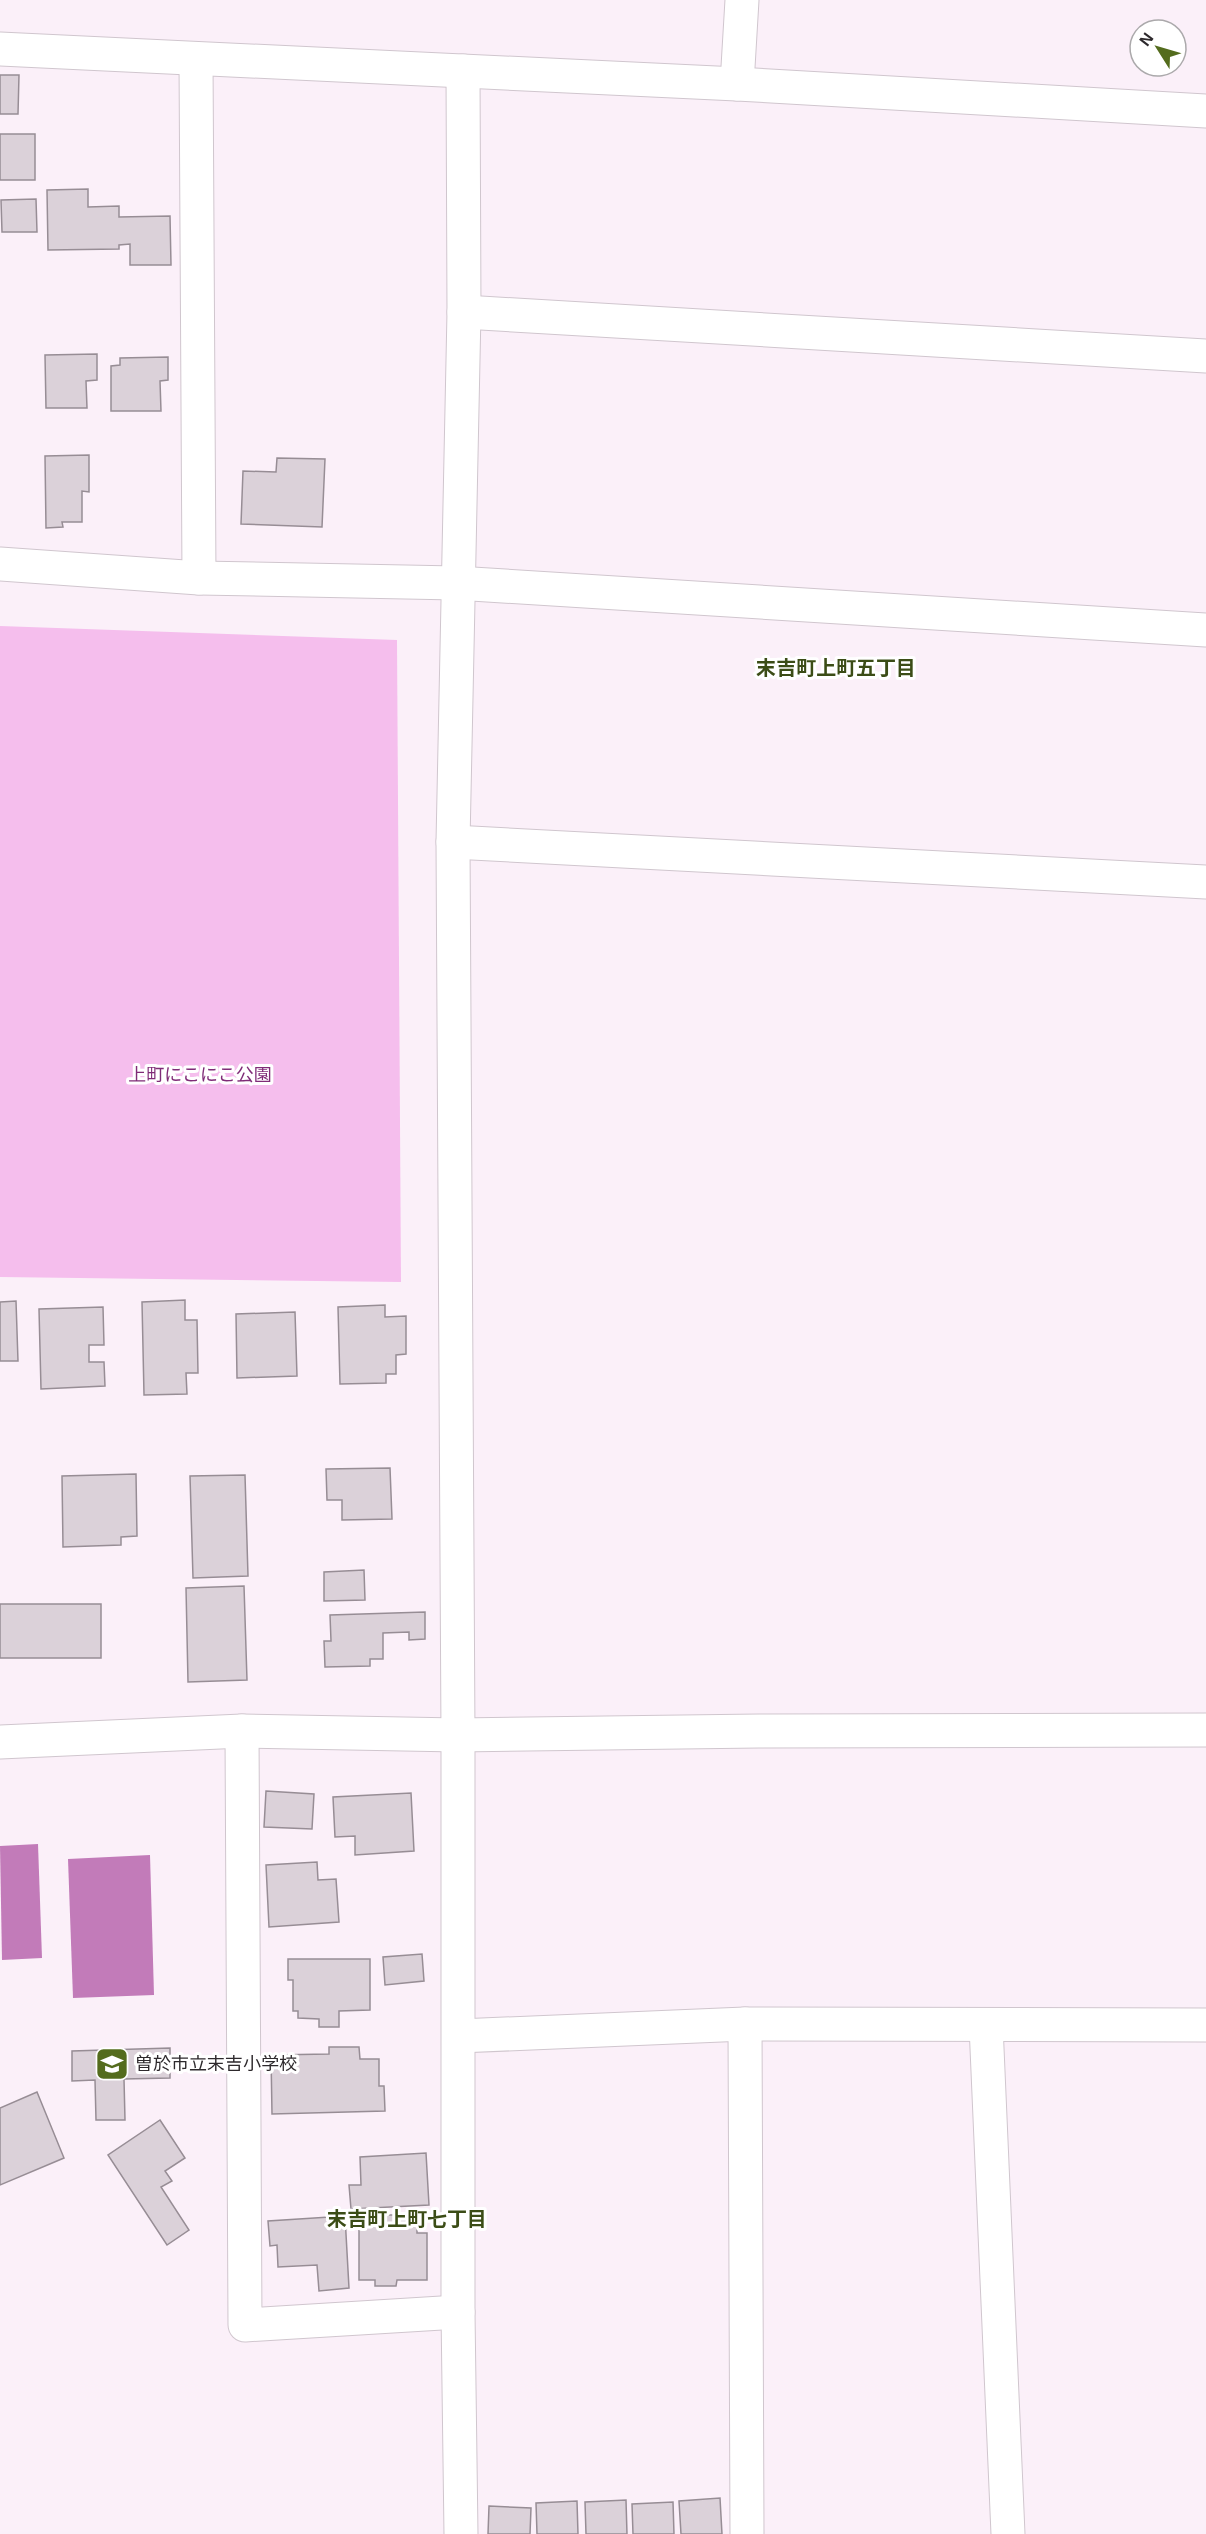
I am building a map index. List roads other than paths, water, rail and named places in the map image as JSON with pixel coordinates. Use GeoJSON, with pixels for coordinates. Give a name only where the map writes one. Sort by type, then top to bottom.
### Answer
{"type":"FeatureCollection","features":[{"type":"Feature","properties":{"kind":"street"},"geometry":{"type":"LineString","coordinates":[[737,84],[742,0]]}},
{"type":"Feature","properties":{"kind":"street"},"geometry":{"type":"LineString","coordinates":[[0,49],[737,84],[1206,111]]}},
{"type":"Feature","properties":{"kind":"street"},"geometry":{"type":"LineString","coordinates":[[196,59],[199,578]]}},
{"type":"Feature","properties":{"kind":"street"},"geometry":{"type":"LineString","coordinates":[[461,2534],[458,2312],[458,1735],[453,842],[456,583],[464,312],[463,71]]}},
{"type":"Feature","properties":{"kind":"street"},"geometry":{"type":"LineString","coordinates":[[464,312],[1206,356]]}},
{"type":"Feature","properties":{"kind":"street"},"geometry":{"type":"LineString","coordinates":[[0,564],[199,578],[456,583],[1206,630]]}},
{"type":"Feature","properties":{"kind":"street"},"geometry":{"type":"LineString","coordinates":[[453,842],[1206,882]]}},
{"type":"Feature","properties":{"kind":"street"},"geometry":{"type":"LineString","coordinates":[[0,1742],[242,1731],[458,1735],[759,1731],[1206,1730]]}},
{"type":"Feature","properties":{"kind":"street"},"geometry":{"type":"LineString","coordinates":[[242,1731],[246,2325],[458,2312]]}},
{"type":"Feature","properties":{"kind":"street"},"geometry":{"type":"LineString","coordinates":[[459,2036],[745,2024],[1206,2025]]}},
{"type":"Feature","properties":{"kind":"street"},"geometry":{"type":"LineString","coordinates":[[745,2024],[747,2534]]}},
{"type":"Feature","properties":{"kind":"street"},"geometry":{"type":"LineString","coordinates":[[986,2025],[1008,2534]]}},
{"type":"Feature","properties":{"kind":"place","name":"曽於市立末吉小学校"},"geometry":{"type":"Point","coordinates":[112,2064]}},
{"type":"Feature","properties":{"kind":"district","name":"末吉町上町五丁目"},"geometry":{"type":"Point","coordinates":[836,668]}},
{"type":"Feature","properties":{"kind":"district","name":"末吉町上町七丁目"},"geometry":{"type":"Point","coordinates":[407,2219]}},
{"type":"Feature","properties":{"kind":"park label","name":"上町にこにこ公園"},"geometry":{"type":"Point","coordinates":[200,1075]}}]}
